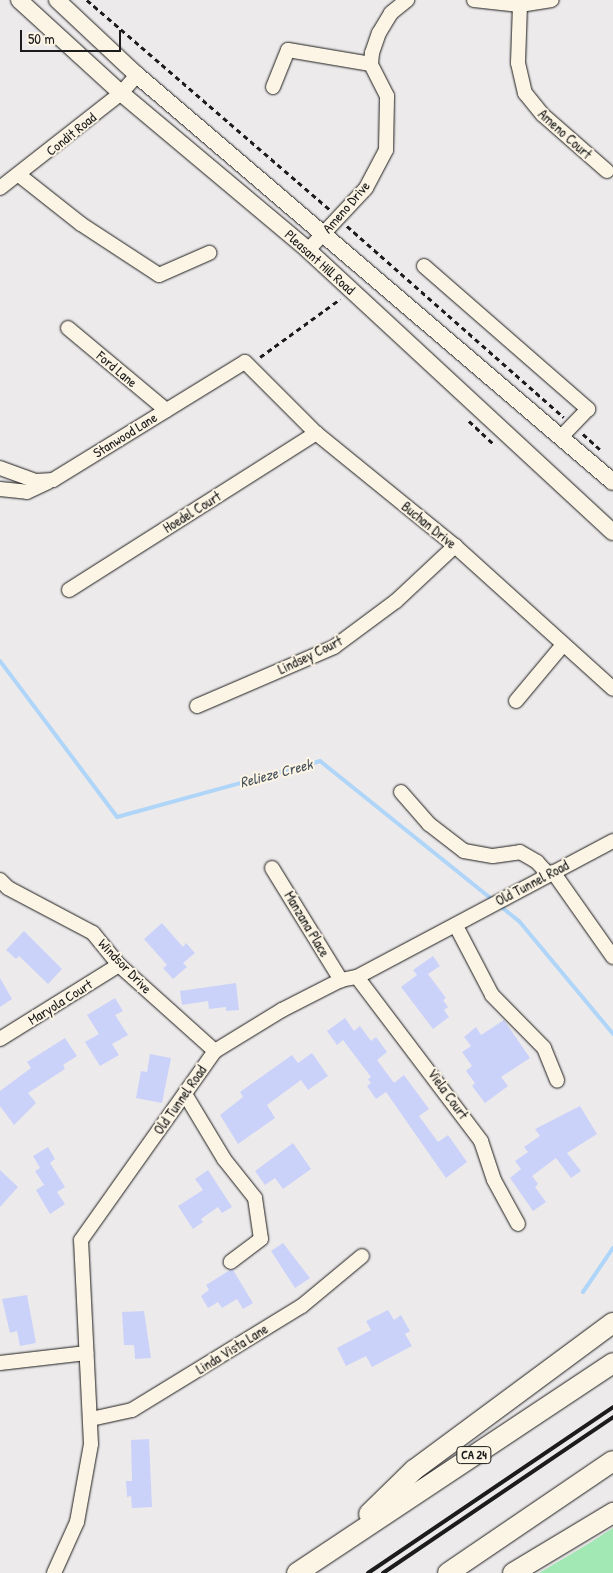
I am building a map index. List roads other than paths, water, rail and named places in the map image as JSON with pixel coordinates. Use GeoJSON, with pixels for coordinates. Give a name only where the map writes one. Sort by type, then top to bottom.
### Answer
{"type":"FeatureCollection","features":[{"type":"Feature","properties":{"kind":"highway"},"geometry":{"type":"LineString","coordinates":[[582,1344],[613,1317]]}},
{"type":"Feature","properties":{"kind":"highway"},"geometry":{"type":"LineString","coordinates":[[336,1547],[414,1470],[582,1344],[613,1323]]}},
{"type":"Feature","properties":{"kind":"highway","name":"CA 24"},"geometry":{"type":"LineString","coordinates":[[297,1573],[613,1363]]}},
{"type":"Feature","properties":{"kind":"highway"},"geometry":{"type":"LineString","coordinates":[[448,1573],[613,1460]]}},
{"type":"Feature","properties":{"kind":"highway"},"geometry":{"type":"LineString","coordinates":[[513,1573],[613,1513]]}},
{"type":"Feature","properties":{"kind":"main road","name":"Pleasant Hill Road"},"geometry":{"type":"LineString","coordinates":[[19,0],[121,93],[308,250],[613,532]]}},
{"type":"Feature","properties":{"kind":"main road","name":"Pleasant Hill Road"},"geometry":{"type":"LineString","coordinates":[[57,0],[138,75],[566,431],[613,482]]}},
{"type":"Feature","properties":{"kind":"street"},"geometry":{"type":"LineString","coordinates":[[273,87],[288,50],[371,64],[379,33],[391,13],[407,0]]}},
{"type":"Feature","properties":{"kind":"street"},"geometry":{"type":"LineString","coordinates":[[474,0],[520,5],[552,0]]}},
{"type":"Feature","properties":{"kind":"street","name":"Ameno Court"},"geometry":{"type":"LineString","coordinates":[[520,5],[518,62],[525,92],[543,115],[607,171]]}},
{"type":"Feature","properties":{"kind":"street","name":"Ameno Drive"},"geometry":{"type":"LineString","coordinates":[[308,250],[366,188],[386,150],[388,96],[371,64]]}},
{"type":"Feature","properties":{"kind":"street","name":"Condit Road"},"geometry":{"type":"LineString","coordinates":[[0,188],[19,175],[121,93],[138,75]]}},
{"type":"Feature","properties":{"kind":"street"},"geometry":{"type":"LineString","coordinates":[[19,175],[81,224],[159,275],[209,253]]}},
{"type":"Feature","properties":{"kind":"street"},"geometry":{"type":"LineString","coordinates":[[424,266],[588,409],[566,431]]}},
{"type":"Feature","properties":{"kind":"street","name":"Ford Lane"},"geometry":{"type":"LineString","coordinates":[[68,328],[166,410]]}},
{"type":"Feature","properties":{"kind":"street","name":"Stanwood Lane"},"geometry":{"type":"LineString","coordinates":[[0,488],[26,492],[53,480],[166,410],[247,364]]}},
{"type":"Feature","properties":{"kind":"street","name":"Buchan Drive"},"geometry":{"type":"LineString","coordinates":[[247,364],[316,434],[455,546],[562,646],[613,689]]}},
{"type":"Feature","properties":{"kind":"street","name":"Hoedel Court"},"geometry":{"type":"LineString","coordinates":[[69,590],[316,434]]}},
{"type":"Feature","properties":{"kind":"street"},"geometry":{"type":"LineString","coordinates":[[0,468],[36,481],[53,480]]}},
{"type":"Feature","properties":{"kind":"street","name":"Lindsey Court"},"geometry":{"type":"LineString","coordinates":[[197,706],[334,647],[396,602],[455,546]]}},
{"type":"Feature","properties":{"kind":"street"},"geometry":{"type":"LineString","coordinates":[[516,701],[562,646]]}},
{"type":"Feature","properties":{"kind":"street"},"geometry":{"type":"LineString","coordinates":[[401,792],[429,824],[464,851],[492,856],[520,852],[536,862],[550,873],[613,957]]}},
{"type":"Feature","properties":{"kind":"street","name":"Old Tunnel Road"},"geometry":{"type":"LineString","coordinates":[[54,1573],[70,1540],[84,1495],[91,1418],[81,1240],[215,1051],[282,1010],[341,980],[357,977],[613,841]]}},
{"type":"Feature","properties":{"kind":"street","name":"Manzana Place"},"geometry":{"type":"LineString","coordinates":[[272,868],[341,980]]}},
{"type":"Feature","properties":{"kind":"street","name":"Windsor Drive"},"geometry":{"type":"LineString","coordinates":[[0,880],[8,888],[93,933],[119,964],[215,1051]]}},
{"type":"Feature","properties":{"kind":"street"},"geometry":{"type":"LineString","coordinates":[[456,926],[492,995],[544,1048],[558,1081]]}},
{"type":"Feature","properties":{"kind":"street","name":"Maryola Court"},"geometry":{"type":"LineString","coordinates":[[0,1039],[119,964]]}},
{"type":"Feature","properties":{"kind":"street","name":"Viela Court"},"geometry":{"type":"LineString","coordinates":[[357,977],[481,1141],[494,1180],[517,1217],[518,1224]]}},
{"type":"Feature","properties":{"kind":"street"},"geometry":{"type":"LineString","coordinates":[[184,1094],[224,1159],[255,1198],[261,1239],[231,1262]]}},
{"type":"Feature","properties":{"kind":"street","name":"Linda Vista Lane"},"geometry":{"type":"LineString","coordinates":[[91,1418],[132,1410],[302,1306],[362,1256]]}},
{"type":"Feature","properties":{"kind":"street"},"geometry":{"type":"LineString","coordinates":[[0,1363],[86,1353]]}},
{"type":"Feature","properties":{"kind":"waterway","name":"Relieze Creek"},"geometry":{"type":"LineString","coordinates":[[0,661],[117,817],[320,761],[494,901]]}},
{"type":"Feature","properties":{"kind":"waterway","name":"Relieze Creek"},"geometry":{"type":"LineString","coordinates":[[499,905],[519,921],[613,1034]]}},
{"type":"Feature","properties":{"kind":"waterway","name":"Relieze Creek"},"geometry":{"type":"LineString","coordinates":[[583,1292],[613,1248]]}},
{"type":"Feature","properties":{"kind":"railway"},"geometry":{"type":"LineString","coordinates":[[368,1573],[613,1407]]}},
{"type":"Feature","properties":{"kind":"railway"},"geometry":{"type":"LineString","coordinates":[[383,1573],[613,1417]]}}]}
